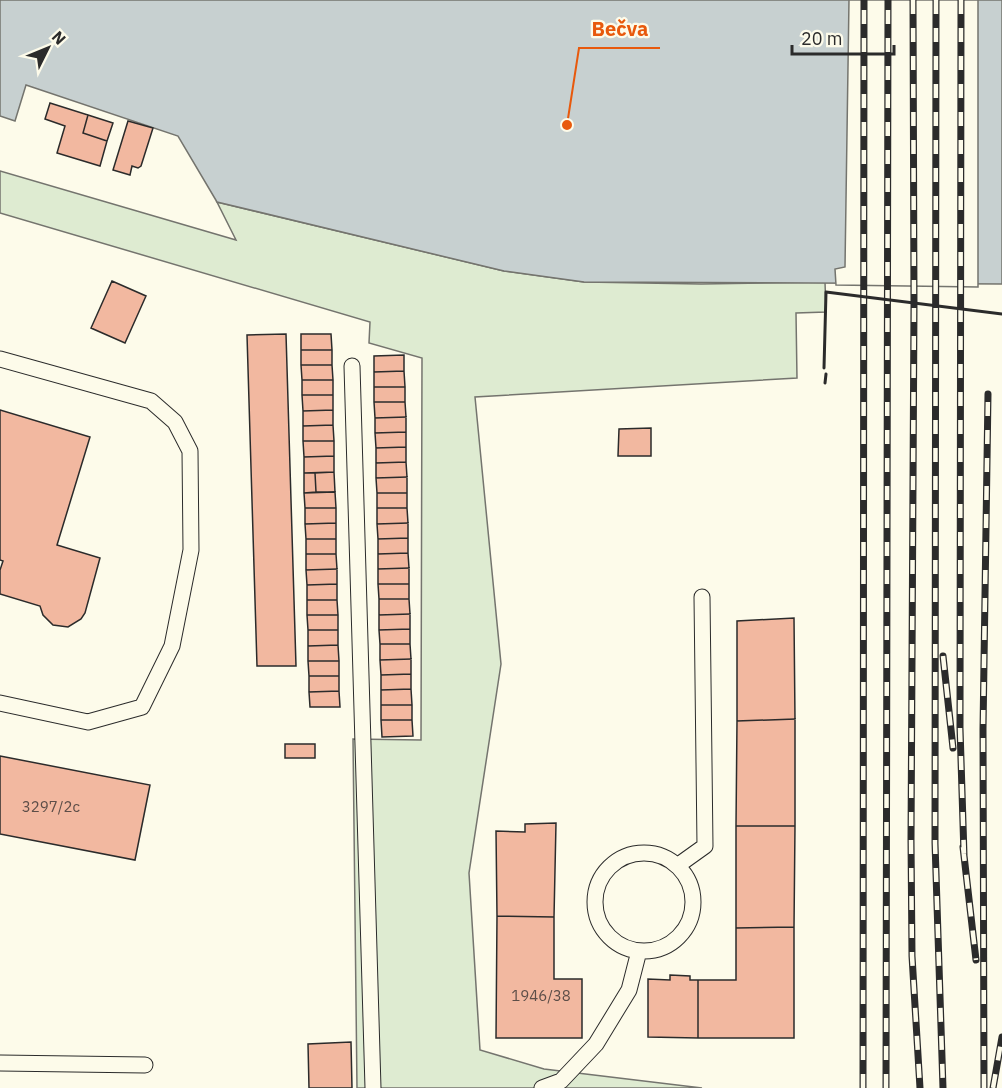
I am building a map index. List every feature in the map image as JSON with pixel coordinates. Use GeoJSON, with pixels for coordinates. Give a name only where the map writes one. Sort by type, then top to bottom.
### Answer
{"type":"FeatureCollection","features":[{"type":"Feature","properties":{"kind":"lane"},"geometry":{"type":"LineString","coordinates":[[0,359],[151,401],[175,422],[190,451],[191,550],[172,646],[142,707],[88,722],[0,703]]}},
{"type":"Feature","properties":{"kind":"lane"},"geometry":{"type":"LineString","coordinates":[[352,366],[373,1088]]}},
{"type":"Feature","properties":{"kind":"lane"},"geometry":{"type":"LineString","coordinates":[[677,866],[705,846],[702,597]]}},
{"type":"Feature","properties":{"kind":"lane"},"geometry":{"type":"LineString","coordinates":[[639,853],[655,854],[677,866],[683,871],[691,885],[694,902],[690,918],[682,932],[670,944],[655,950],[639,951],[623,946],[610,937],[600,924],[595,909],[596,893],[601,878],[610,866],[624,857],[639,853]]}},
{"type":"Feature","properties":{"kind":"lane"},"geometry":{"type":"LineString","coordinates":[[542,1088],[561,1081],[596,1044],[629,990],[639,951]]}},
{"type":"Feature","properties":{"kind":"lane"},"geometry":{"type":"LineString","coordinates":[[0,1064],[145,1065]]}},
{"type":"Feature","properties":{"kind":"green space"},"geometry":{"type":"Polygon","coordinates":[[[0,171],[236,240],[217,202],[504,271],[584,282],[701,284],[825,282],[826,312],[796,313],[797,378],[475,397],[501,664],[469,873],[480,1050],[544,1069],[702,1088],[357,1088],[353,739],[421,740],[422,358],[369,343],[370,322],[0,213],[0,171]]]}},
{"type":"Feature","properties":{"kind":"shaded area"},"geometry":{"type":"Polygon","coordinates":[[[0,0],[1002,0],[1002,284],[584,282],[504,271],[217,202],[178,136],[26,85],[15,121],[0,116],[0,0]]]}},
{"type":"Feature","properties":{"kind":"pier"},"geometry":{"type":"Polygon","coordinates":[[[849,0],[978,0],[978,287],[836,285],[835,269],[845,267],[849,0]]]}},
{"type":"Feature","properties":{"kind":"building"},"geometry":{"type":"Polygon","coordinates":[[[50,103],[88,115],[83,133],[107,141],[100,166],[57,153],[65,126],[45,119],[50,103]]]}},
{"type":"Feature","properties":{"kind":"building"},"geometry":{"type":"Polygon","coordinates":[[[88,115],[113,123],[107,141],[83,133],[88,115]]]}},
{"type":"Feature","properties":{"kind":"building"},"geometry":{"type":"Polygon","coordinates":[[[128,121],[153,128],[141,166],[138,168],[132,166],[130,175],[113,170],[128,121]]]}},
{"type":"Feature","properties":{"kind":"building"},"geometry":{"type":"Polygon","coordinates":[[[112,281],[146,296],[125,343],[91,328],[112,281]]]}},
{"type":"Feature","properties":{"kind":"building"},"geometry":{"type":"Polygon","coordinates":[[[286,334],[296,666],[257,666],[247,335],[286,334]]]}},
{"type":"Feature","properties":{"kind":"building"},"geometry":{"type":"Polygon","coordinates":[[[301,334],[331,334],[332,350],[301,350],[301,334]]]}},
{"type":"Feature","properties":{"kind":"building"},"geometry":{"type":"Polygon","coordinates":[[[301,350],[332,350],[332,365],[301,365],[301,350]]]}},
{"type":"Feature","properties":{"kind":"building"},"geometry":{"type":"Polygon","coordinates":[[[404,355],[404,371],[374,372],[374,356],[404,355]]]}},
{"type":"Feature","properties":{"kind":"building"},"geometry":{"type":"Polygon","coordinates":[[[301,365],[332,365],[333,380],[302,380],[301,365]]]}},
{"type":"Feature","properties":{"kind":"building"},"geometry":{"type":"Polygon","coordinates":[[[404,371],[405,387],[374,387],[374,372],[404,371]]]}},
{"type":"Feature","properties":{"kind":"building"},"geometry":{"type":"Polygon","coordinates":[[[302,380],[333,380],[333,395],[302,395],[302,380]]]}},
{"type":"Feature","properties":{"kind":"building"},"geometry":{"type":"Polygon","coordinates":[[[374,387],[405,387],[405,402],[374,402],[374,387]]]}},
{"type":"Feature","properties":{"kind":"building"},"geometry":{"type":"Polygon","coordinates":[[[302,395],[333,395],[333,410],[303,411],[302,395]]]}},
{"type":"Feature","properties":{"kind":"building"},"geometry":{"type":"Polygon","coordinates":[[[374,402],[405,402],[406,417],[375,418],[374,402]]]}},
{"type":"Feature","properties":{"kind":"building"},"geometry":{"type":"Polygon","coordinates":[[[0,410],[90,437],[57,545],[100,558],[85,613],[81,619],[68,627],[53,625],[43,615],[40,606],[0,594],[0,570],[3,561],[0,560],[0,410]]]}},
{"type":"Feature","properties":{"kind":"building"},"geometry":{"type":"Polygon","coordinates":[[[333,410],[333,425],[303,426],[303,411],[333,410]]]}},
{"type":"Feature","properties":{"kind":"building"},"geometry":{"type":"Polygon","coordinates":[[[406,417],[406,432],[375,433],[375,418],[406,417]]]}},
{"type":"Feature","properties":{"kind":"building"},"geometry":{"type":"Polygon","coordinates":[[[333,425],[334,441],[303,441],[303,426],[333,425]]]}},
{"type":"Feature","properties":{"kind":"building"},"geometry":{"type":"Polygon","coordinates":[[[651,428],[651,456],[618,456],[619,429],[651,428]]]}},
{"type":"Feature","properties":{"kind":"building"},"geometry":{"type":"Polygon","coordinates":[[[406,432],[406,447],[376,448],[375,433],[406,432]]]}},
{"type":"Feature","properties":{"kind":"building"},"geometry":{"type":"Polygon","coordinates":[[[303,441],[334,441],[334,456],[304,457],[303,441]]]}},
{"type":"Feature","properties":{"kind":"building"},"geometry":{"type":"Polygon","coordinates":[[[406,447],[406,462],[376,463],[376,448],[406,447]]]}},
{"type":"Feature","properties":{"kind":"building"},"geometry":{"type":"Polygon","coordinates":[[[334,456],[334,472],[304,473],[304,457],[334,456]]]}},
{"type":"Feature","properties":{"kind":"building"},"geometry":{"type":"Polygon","coordinates":[[[406,462],[407,477],[376,478],[376,463],[406,462]]]}},
{"type":"Feature","properties":{"kind":"building"},"geometry":{"type":"Polygon","coordinates":[[[334,472],[335,492],[316,492],[315,473],[334,472]]]}},
{"type":"Feature","properties":{"kind":"building"},"geometry":{"type":"Polygon","coordinates":[[[304,473],[315,473],[316,492],[304,493],[304,473]]]}},
{"type":"Feature","properties":{"kind":"building"},"geometry":{"type":"Polygon","coordinates":[[[407,477],[407,493],[377,493],[376,478],[407,477]]]}},
{"type":"Feature","properties":{"kind":"building"},"geometry":{"type":"Polygon","coordinates":[[[335,492],[336,508],[305,508],[304,493],[335,492]]]}},
{"type":"Feature","properties":{"kind":"building"},"geometry":{"type":"Polygon","coordinates":[[[377,493],[407,493],[407,508],[377,508],[377,493]]]}},
{"type":"Feature","properties":{"kind":"building"},"geometry":{"type":"Polygon","coordinates":[[[305,508],[336,508],[336,523],[305,524],[305,508]]]}},
{"type":"Feature","properties":{"kind":"building"},"geometry":{"type":"Polygon","coordinates":[[[377,508],[407,508],[408,523],[377,524],[377,508]]]}},
{"type":"Feature","properties":{"kind":"building"},"geometry":{"type":"Polygon","coordinates":[[[336,523],[336,539],[306,539],[305,524],[336,523]]]}},
{"type":"Feature","properties":{"kind":"building"},"geometry":{"type":"Polygon","coordinates":[[[408,523],[408,538],[378,539],[377,524],[408,523]]]}},
{"type":"Feature","properties":{"kind":"building"},"geometry":{"type":"Polygon","coordinates":[[[408,538],[408,553],[378,554],[378,539],[408,538]]]}},
{"type":"Feature","properties":{"kind":"building"},"geometry":{"type":"Polygon","coordinates":[[[306,539],[336,539],[336,554],[306,554],[306,539]]]}},
{"type":"Feature","properties":{"kind":"building"},"geometry":{"type":"Polygon","coordinates":[[[408,553],[409,568],[378,569],[378,554],[408,553]]]}},
{"type":"Feature","properties":{"kind":"building"},"geometry":{"type":"Polygon","coordinates":[[[306,554],[336,554],[337,569],[306,570],[306,554]]]}},
{"type":"Feature","properties":{"kind":"building"},"geometry":{"type":"Polygon","coordinates":[[[409,568],[409,584],[378,584],[378,569],[409,568]]]}},
{"type":"Feature","properties":{"kind":"building"},"geometry":{"type":"Polygon","coordinates":[[[337,569],[337,584],[307,585],[306,570],[337,569]]]}},
{"type":"Feature","properties":{"kind":"building"},"geometry":{"type":"Polygon","coordinates":[[[337,584],[337,600],[307,600],[307,585],[337,584]]]}},
{"type":"Feature","properties":{"kind":"building"},"geometry":{"type":"Polygon","coordinates":[[[378,584],[409,584],[409,599],[379,599],[378,584]]]}},
{"type":"Feature","properties":{"kind":"building"},"geometry":{"type":"Polygon","coordinates":[[[379,599],[409,599],[410,614],[379,615],[379,599]]]}},
{"type":"Feature","properties":{"kind":"building"},"geometry":{"type":"Polygon","coordinates":[[[307,600],[337,600],[338,615],[307,615],[307,600]]]}},
{"type":"Feature","properties":{"kind":"building"},"geometry":{"type":"Polygon","coordinates":[[[410,614],[410,629],[379,630],[379,615],[410,614]]]}},
{"type":"Feature","properties":{"kind":"building"},"geometry":{"type":"Polygon","coordinates":[[[307,615],[338,615],[338,630],[308,630],[307,615]]]}},
{"type":"Feature","properties":{"kind":"building"},"geometry":{"type":"Polygon","coordinates":[[[794,618],[795,719],[737,721],[737,621],[794,618]]]}},
{"type":"Feature","properties":{"kind":"building"},"geometry":{"type":"Polygon","coordinates":[[[410,629],[410,644],[380,644],[379,630],[410,629]]]}},
{"type":"Feature","properties":{"kind":"building"},"geometry":{"type":"Polygon","coordinates":[[[308,630],[338,630],[338,645],[308,646],[308,630]]]}},
{"type":"Feature","properties":{"kind":"building"},"geometry":{"type":"Polygon","coordinates":[[[380,644],[410,644],[411,659],[380,660],[380,644]]]}},
{"type":"Feature","properties":{"kind":"building"},"geometry":{"type":"Polygon","coordinates":[[[338,645],[339,661],[308,661],[308,646],[338,645]]]}},
{"type":"Feature","properties":{"kind":"building"},"geometry":{"type":"Polygon","coordinates":[[[411,659],[411,674],[381,675],[380,660],[411,659]]]}},
{"type":"Feature","properties":{"kind":"building"},"geometry":{"type":"Polygon","coordinates":[[[308,661],[339,661],[339,676],[309,676],[308,661]]]}},
{"type":"Feature","properties":{"kind":"building"},"geometry":{"type":"Polygon","coordinates":[[[411,674],[411,689],[381,690],[381,675],[411,674]]]}},
{"type":"Feature","properties":{"kind":"building"},"geometry":{"type":"Polygon","coordinates":[[[309,676],[339,676],[339,691],[309,692],[309,676]]]}},
{"type":"Feature","properties":{"kind":"building"},"geometry":{"type":"Polygon","coordinates":[[[411,689],[412,705],[381,705],[381,690],[411,689]]]}},
{"type":"Feature","properties":{"kind":"building"},"geometry":{"type":"Polygon","coordinates":[[[339,691],[340,707],[310,707],[309,692],[339,691]]]}},
{"type":"Feature","properties":{"kind":"building"},"geometry":{"type":"Polygon","coordinates":[[[381,705],[412,705],[412,720],[381,720],[381,705]]]}},
{"type":"Feature","properties":{"kind":"building"},"geometry":{"type":"Polygon","coordinates":[[[795,719],[795,826],[736,826],[737,721],[795,719]]]}},
{"type":"Feature","properties":{"kind":"building"},"geometry":{"type":"Polygon","coordinates":[[[381,720],[412,720],[413,736],[382,737],[381,720]]]}},
{"type":"Feature","properties":{"kind":"building"},"geometry":{"type":"Polygon","coordinates":[[[285,744],[315,744],[315,758],[285,758],[285,744]]]}},
{"type":"Feature","properties":{"kind":"building"},"geometry":{"type":"Polygon","coordinates":[[[0,756],[150,785],[135,860],[0,834],[0,756]]]}},
{"type":"Feature","properties":{"kind":"building"},"geometry":{"type":"Polygon","coordinates":[[[556,823],[554,917],[497,916],[496,831],[525,832],[525,824],[556,823]]]}},
{"type":"Feature","properties":{"kind":"building"},"geometry":{"type":"Polygon","coordinates":[[[736,826],[795,826],[794,927],[736,928],[736,826]]]}},
{"type":"Feature","properties":{"kind":"building"},"geometry":{"type":"Polygon","coordinates":[[[497,916],[554,917],[554,979],[582,979],[582,1038],[496,1038],[497,916]]]}},
{"type":"Feature","properties":{"kind":"building"},"geometry":{"type":"Polygon","coordinates":[[[794,927],[794,1038],[698,1038],[698,980],[736,980],[736,928],[794,927]]]}},
{"type":"Feature","properties":{"kind":"building"},"geometry":{"type":"Polygon","coordinates":[[[670,975],[690,976],[690,980],[698,980],[698,1038],[648,1037],[648,979],[670,980],[670,975]]]}},
{"type":"Feature","properties":{"kind":"building"},"geometry":{"type":"Polygon","coordinates":[[[351,1042],[352,1088],[309,1088],[308,1044],[351,1042]]]}},
{"type":"Feature","properties":{"kind":"railway"},"geometry":{"type":"LineString","coordinates":[[863,1088],[864,0]]}},
{"type":"Feature","properties":{"kind":"railway"},"geometry":{"type":"LineString","coordinates":[[886,1088],[888,0]]}},
{"type":"Feature","properties":{"kind":"railway"},"geometry":{"type":"LineString","coordinates":[[913,0],[911,840],[912,956],[920,1088]]}},
{"type":"Feature","properties":{"kind":"railway"},"geometry":{"type":"LineString","coordinates":[[936,0],[935,843],[943,1088]]}},
{"type":"Feature","properties":{"kind":"railway"},"geometry":{"type":"LineString","coordinates":[[961,0],[960,728],[964,855]]}},
{"type":"Feature","properties":{"kind":"railway"},"geometry":{"type":"LineString","coordinates":[[984,1088],[983,729],[988,394]]}},
{"type":"Feature","properties":{"kind":"railway"},"geometry":{"type":"LineString","coordinates":[[943,656],[953,748]]}},
{"type":"Feature","properties":{"kind":"railway"},"geometry":{"type":"LineString","coordinates":[[963,847],[976,960]]}},
{"type":"Feature","properties":{"kind":"railway"},"geometry":{"type":"LineString","coordinates":[[993,1088],[1002,1037]]}},
{"type":"Feature","properties":{"kind":"wall"},"geometry":{"type":"LineString","coordinates":[[824,368],[826,292],[1002,314]]}},
{"type":"Feature","properties":{"kind":"wall"},"geometry":{"type":"LineString","coordinates":[[825,383],[826,374]]}},
{"type":"Feature","properties":{"kind":"place","name":"Bečva"},"geometry":{"type":"Point","coordinates":[567,125]}}]}
